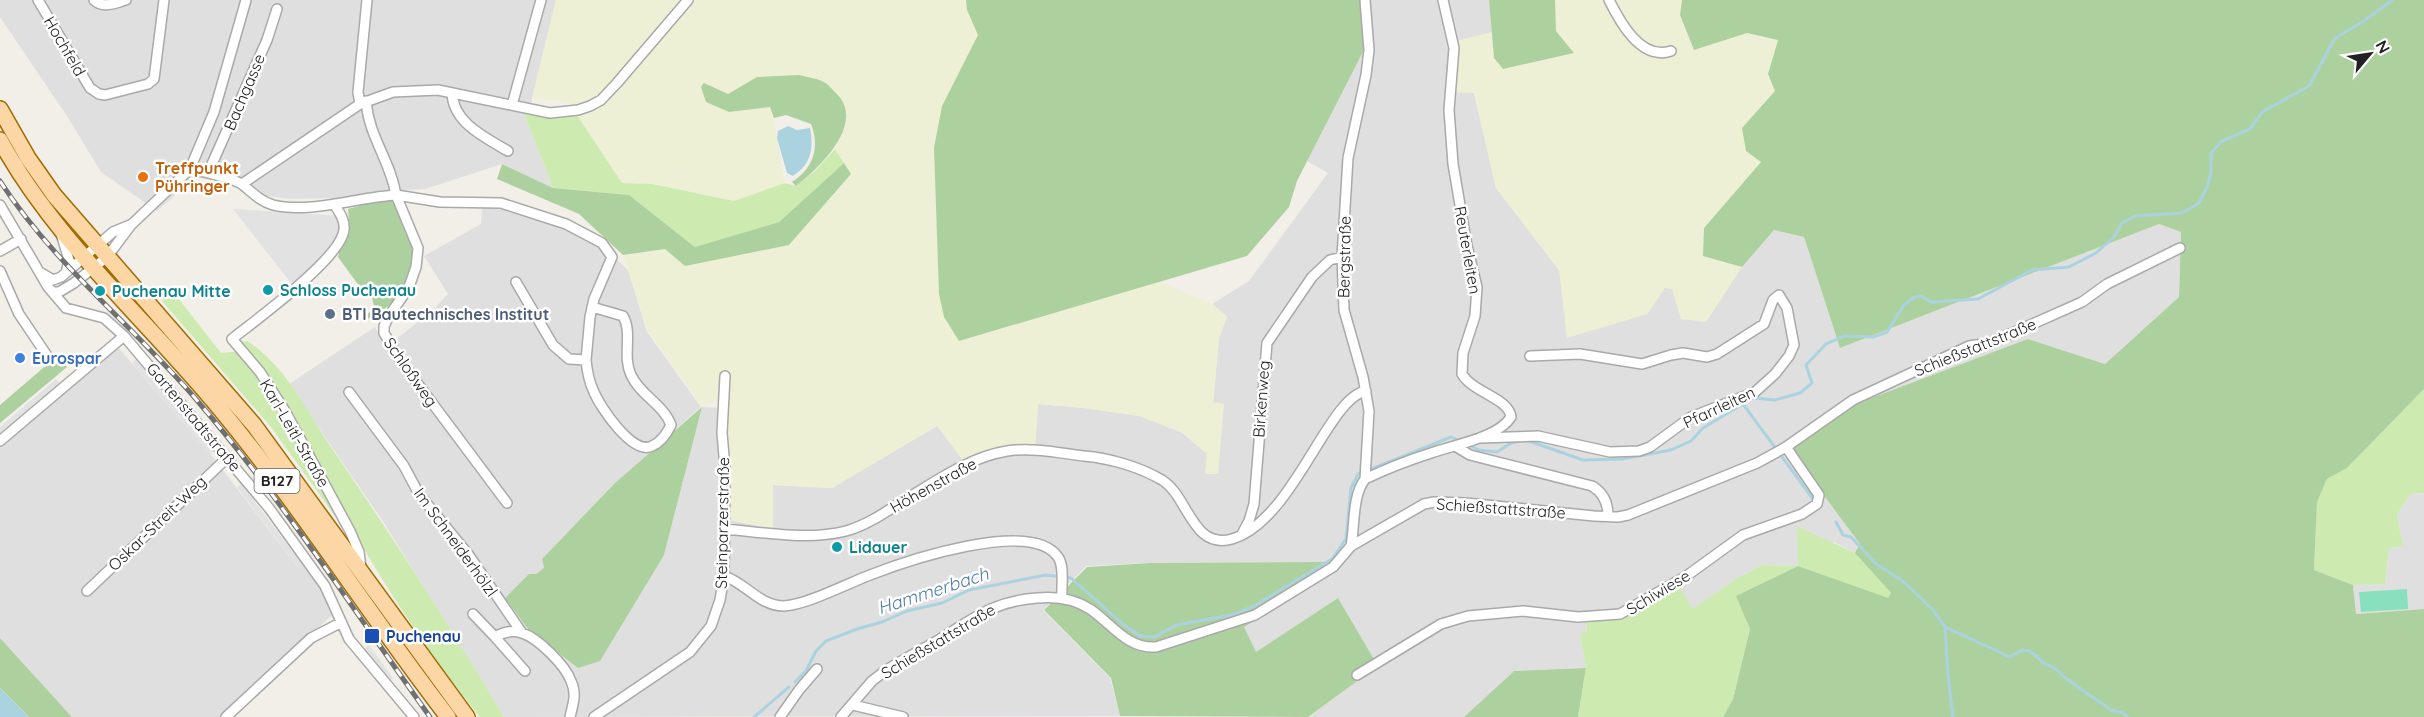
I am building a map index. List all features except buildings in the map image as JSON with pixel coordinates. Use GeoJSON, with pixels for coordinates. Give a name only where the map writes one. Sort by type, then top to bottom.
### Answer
{"type":"FeatureCollection","features":[{"type":"Feature","properties":{"kind":"main road","name":"B127"},"geometry":{"type":"LineString","coordinates":[[0,109],[43,181],[96,256],[178,359],[237,428],[448,717]]}},
{"type":"Feature","properties":{"kind":"main road","name":"B127"},"geometry":{"type":"LineString","coordinates":[[0,140],[15,167],[59,226],[96,256],[254,425],[466,717]]}},
{"type":"Feature","properties":{"kind":"street","name":"Hochfeld"},"geometry":{"type":"LineString","coordinates":[[38,0],[90,88],[105,95],[148,84],[154,79],[164,0]]}},
{"type":"Feature","properties":{"kind":"street"},"geometry":{"type":"LineString","coordinates":[[94,0],[100,5],[126,0]]}},
{"type":"Feature","properties":{"kind":"street"},"geometry":{"type":"LineString","coordinates":[[54,292],[61,291],[190,169],[214,112],[246,0]]}},
{"type":"Feature","properties":{"kind":"street"},"geometry":{"type":"LineString","coordinates":[[367,0],[358,92],[373,134],[393,175],[396,195]]}},
{"type":"Feature","properties":{"kind":"street"},"geometry":{"type":"LineString","coordinates":[[512,105],[541,0]]}},
{"type":"Feature","properties":{"kind":"street"},"geometry":{"type":"LineString","coordinates":[[242,184],[363,103],[404,90],[438,90],[550,112],[578,110],[601,100],[688,0]]}},
{"type":"Feature","properties":{"kind":"street","name":"Bergstraße"},"geometry":{"type":"LineString","coordinates":[[1351,546],[1358,495],[1365,475],[1370,423],[1366,391],[1344,310],[1342,256],[1348,158],[1366,75],[1369,50],[1365,0]]}},
{"type":"Feature","properties":{"kind":"street","name":"Reuterleiten"},"geometry":{"type":"LineString","coordinates":[[1443,0],[1454,48],[1449,110],[1453,164],[1465,237],[1477,287],[1475,316],[1463,353],[1462,374],[1475,387],[1507,406],[1511,417],[1503,426],[1462,444]]}},
{"type":"Feature","properties":{"kind":"street"},"geometry":{"type":"LineString","coordinates":[[1609,0],[1618,18],[1646,49],[1661,53],[1671,51]]}},
{"type":"Feature","properties":{"kind":"street","name":"Bachgasse"},"geometry":{"type":"LineString","coordinates":[[208,173],[267,40],[277,9]]}},
{"type":"Feature","properties":{"kind":"street"},"geometry":{"type":"LineString","coordinates":[[452,93],[454,104],[465,124],[508,151]]}},
{"type":"Feature","properties":{"kind":"street"},"geometry":{"type":"LineString","coordinates":[[190,169],[242,184],[249,193],[272,204],[288,207],[334,204],[396,195],[440,202],[501,203],[551,218],[603,243],[612,257],[592,307],[587,333],[588,377],[594,393],[612,422],[637,444],[645,448],[653,446],[665,435],[671,425],[668,417],[642,393],[630,374],[625,354],[627,323],[623,316],[592,307]]}},
{"type":"Feature","properties":{"kind":"street","name":"Schloßweg"},"geometry":{"type":"LineString","coordinates":[[396,195],[418,248],[416,267],[409,287],[389,316],[384,326],[384,333],[410,373],[507,503]]}},
{"type":"Feature","properties":{"kind":"street","name":"Karl-Leitl-Straße"},"geometry":{"type":"LineString","coordinates":[[334,204],[344,226],[338,244],[307,279],[232,339],[260,372],[285,411],[350,531],[359,552],[361,572]]}},
{"type":"Feature","properties":{"kind":"street","name":"Gartenstadtstraße"},"geometry":{"type":"LineString","coordinates":[[0,205],[48,287],[66,308],[101,316],[124,336],[228,457],[269,508],[325,586],[340,623],[354,646],[414,717]]}},
{"type":"Feature","properties":{"kind":"street"},"geometry":{"type":"LineString","coordinates":[[39,272],[53,280],[65,274],[96,256],[113,232],[131,225]]}},
{"type":"Feature","properties":{"kind":"street"},"geometry":{"type":"LineString","coordinates":[[59,226],[69,260],[65,274]]}},
{"type":"Feature","properties":{"kind":"street"},"geometry":{"type":"LineString","coordinates":[[0,250],[21,239]]}},
{"type":"Feature","properties":{"kind":"street","name":"Schießstattstraße"},"geometry":{"type":"LineString","coordinates":[[841,717],[868,686],[885,671],[986,610],[1017,600],[1062,598],[1083,605],[1136,645],[1145,648],[1156,647],[1255,615],[1333,567],[1351,546],[1412,509],[1434,502],[1608,516],[1628,515],[1780,450],[1853,400],[1969,346],[1990,343],[2082,302],[2108,284],[2180,248]]}},
{"type":"Feature","properties":{"kind":"street","name":"Birkenweg"},"geometry":{"type":"LineString","coordinates":[[1242,534],[1254,504],[1267,343],[1312,277],[1329,260],[1342,256]]}},
{"type":"Feature","properties":{"kind":"street"},"geometry":{"type":"LineString","coordinates":[[0,271],[19,314],[48,357]]}},
{"type":"Feature","properties":{"kind":"street"},"geometry":{"type":"LineString","coordinates":[[516,282],[552,345],[569,359],[586,360]]}},
{"type":"Feature","properties":{"kind":"street","name":"Pfarrleiten"},"geometry":{"type":"LineString","coordinates":[[1479,438],[1486,440],[1538,436],[1610,452],[1639,451],[1650,447],[1691,417],[1755,392],[1775,374],[1789,356],[1794,345],[1787,308],[1779,295],[1773,300],[1764,324],[1717,354],[1707,357],[1683,353],[1642,364],[1580,354],[1530,356]]}},
{"type":"Feature","properties":{"kind":"street"},"geometry":{"type":"LineString","coordinates":[[0,441],[124,336]]}},
{"type":"Feature","properties":{"kind":"street","name":"Steinparzerstraße"},"geometry":{"type":"LineString","coordinates":[[594,717],[673,665],[696,647],[711,626],[720,600],[724,576],[725,468],[722,433],[725,376]]}},
{"type":"Feature","properties":{"kind":"street","name":"Höhenstraße"},"geometry":{"type":"LineString","coordinates":[[724,529],[813,536],[849,530],[875,518],[980,458],[1007,451],[1031,450],[1088,456],[1147,472],[1174,489],[1201,533],[1209,538],[1224,540],[1251,531],[1282,499],[1346,403],[1359,392],[1366,391]]}},
{"type":"Feature","properties":{"kind":"street","name":"Im Schneiderhölzl"},"geometry":{"type":"LineString","coordinates":[[349,392],[404,466],[419,494],[468,554],[522,633],[552,656],[572,681],[575,694],[570,717]]}},
{"type":"Feature","properties":{"kind":"street"},"geometry":{"type":"LineString","coordinates":[[1365,475],[1462,444]]}},
{"type":"Feature","properties":{"kind":"street","name":"Schießstattstraße"},"geometry":{"type":"LineString","coordinates":[[1462,444],[1470,455],[1592,486],[1604,497],[1608,507],[1608,516]]}},
{"type":"Feature","properties":{"kind":"street","name":"Schiwiese"},"geometry":{"type":"LineString","coordinates":[[1357,675],[1441,624],[1468,616],[1523,611],[1600,616],[1615,615],[1631,609],[1685,577],[1743,535],[1794,518],[1817,504],[1819,495],[1817,490],[1780,450]]}},
{"type":"Feature","properties":{"kind":"street","name":"Oskar-Streit-Weg"},"geometry":{"type":"LineString","coordinates":[[87,591],[228,457]]}},
{"type":"Feature","properties":{"kind":"street"},"geometry":{"type":"LineString","coordinates":[[724,576],[762,600],[782,606],[791,605],[930,555],[989,543],[1022,542],[1042,546],[1056,555],[1061,568],[1062,598]]}},
{"type":"Feature","properties":{"kind":"street","name":"Im Schneiderhölzl"},"geometry":{"type":"LineString","coordinates":[[473,614],[525,671]]}},
{"type":"Feature","properties":{"kind":"street"},"geometry":{"type":"LineString","coordinates":[[226,717],[311,638],[340,623]]}},
{"type":"Feature","properties":{"kind":"street"},"geometry":{"type":"LineString","coordinates":[[495,638],[507,632],[522,633]]}},
{"type":"Feature","properties":{"kind":"street"},"geometry":{"type":"LineString","coordinates":[[780,717],[817,669]]}},
{"type":"Feature","properties":{"kind":"street"},"geometry":{"type":"LineString","coordinates":[[853,705],[903,717]]}},
{"type":"Feature","properties":{"kind":"shaded area"},"geometry":{"type":"Polygon","coordinates":[[[0,0],[556,0],[531,103],[524,114],[553,188],[502,164],[425,189],[386,191],[342,198],[290,199],[261,195],[214,180],[199,178],[192,181],[157,211],[101,172],[67,116],[0,17],[0,0]]]}},
{"type":"Feature","properties":{"kind":"shaded area"},"geometry":{"type":"Polygon","coordinates":[[[1365,0],[1489,0],[1492,32],[1457,42],[1455,92],[1474,93],[1496,188],[1559,270],[1647,314],[1664,288],[1672,288],[1742,267],[1774,230],[1804,237],[1840,348],[2159,224],[2181,232],[2179,297],[2105,364],[2028,339],[1788,447],[1861,544],[1855,553],[1834,542],[1798,566],[1763,565],[1737,578],[1693,610],[1630,613],[1616,620],[1586,621],[1587,633],[1580,633],[1586,668],[1514,671],[1464,717],[1308,717],[1378,666],[1338,598],[1256,653],[1243,627],[1323,578],[1324,562],[1150,563],[1086,566],[1043,610],[1110,678],[1120,716],[504,717],[386,526],[289,384],[375,327],[387,346],[432,311],[448,294],[424,256],[481,224],[482,207],[523,213],[567,230],[604,248],[628,270],[647,332],[701,407],[615,483],[542,559],[544,568],[505,598],[664,555],[702,407],[726,408],[773,528],[772,485],[832,488],[937,426],[963,460],[995,449],[1035,447],[1038,404],[1139,416],[1182,432],[1207,454],[1224,404],[1213,403],[1219,338],[1227,317],[1212,304],[1249,281],[1328,173],[1307,161],[1369,40],[1365,0]]]}},
{"type":"Feature","properties":{"kind":"shaded area"},"geometry":{"type":"Polygon","coordinates":[[[233,209],[341,216],[343,234],[295,288],[233,209]]]}},
{"type":"Feature","properties":{"kind":"shaded area"},"geometry":{"type":"Polygon","coordinates":[[[116,345],[212,456],[298,568],[303,565],[322,589],[334,613],[223,717],[72,717],[0,638],[0,445],[116,345]]]}},
{"type":"Feature","properties":{"kind":"shaded area"},"geometry":{"type":"Polygon","coordinates":[[[137,358],[215,449],[210,454],[132,363],[137,358]]]}},
{"type":"Feature","properties":{"kind":"shaded area"},"geometry":{"type":"Polygon","coordinates":[[[56,379],[64,387],[0,441],[0,427],[56,379]]]}},
{"type":"Feature","properties":{"kind":"shaded area"},"geometry":{"type":"Polygon","coordinates":[[[241,484],[303,565],[298,568],[237,487],[241,484]]]}},
{"type":"Feature","properties":{"kind":"shaded area"},"geometry":{"type":"Polygon","coordinates":[[[2424,493],[2424,609],[2356,614],[2353,585],[2385,584],[2389,549],[2403,546],[2397,515],[2410,494],[2424,493]]]}},
{"type":"Feature","properties":{"kind":"shaded area"},"geometry":{"type":"Polygon","coordinates":[[[369,645],[393,678],[388,682],[363,650],[369,645]]]}},
{"type":"Feature","properties":{"kind":"green space"},"geometry":{"type":"Polygon","coordinates":[[[556,0],[684,0],[664,33],[693,0],[963,0],[966,2],[978,35],[942,106],[959,341],[1160,282],[1212,304],[1227,316],[1219,338],[1213,402],[1224,404],[1218,474],[1205,474],[1207,454],[1181,432],[1139,416],[1038,404],[1035,448],[995,449],[963,460],[937,426],[832,488],[773,485],[773,529],[729,520],[724,439],[727,396],[702,407],[648,331],[623,255],[665,249],[850,174],[835,149],[846,119],[757,77],[728,94],[761,108],[771,107],[785,183],[734,201],[652,184],[622,183],[569,102],[532,98],[556,0]]]}},
{"type":"Feature","properties":{"kind":"green space"},"geometry":{"type":"Polygon","coordinates":[[[966,0],[1365,0],[1369,40],[1297,181],[1289,207],[1247,256],[959,341],[944,317],[939,294],[934,148],[942,106],[978,35],[967,10],[966,0]]]}},
{"type":"Feature","properties":{"kind":"green space"},"geometry":{"type":"Polygon","coordinates":[[[1489,0],[1555,0],[1556,31],[1574,53],[1503,69],[1494,58],[1489,0]]]}},
{"type":"Feature","properties":{"kind":"green space"},"geometry":{"type":"Polygon","coordinates":[[[1555,0],[1682,0],[1680,15],[1694,50],[1747,33],[1778,40],[1768,74],[1775,90],[1742,129],[1761,162],[1704,228],[1704,256],[1742,267],[1706,322],[1681,319],[1672,289],[1665,288],[1647,314],[1567,338],[1559,270],[1496,188],[1474,93],[1455,92],[1457,41],[1492,32],[1494,58],[1504,69],[1574,53],[1556,31],[1555,0]]]}},
{"type":"Feature","properties":{"kind":"green space"},"geometry":{"type":"Polygon","coordinates":[[[1682,0],[2424,0],[2424,389],[2347,468],[2327,479],[2317,502],[2314,570],[2353,585],[2356,614],[2424,609],[2424,717],[1723,717],[1733,699],[1750,629],[1736,596],[1798,566],[1888,598],[1891,593],[1855,553],[1860,544],[1788,447],[1837,411],[2028,339],[2105,364],[2179,297],[2181,232],[2159,224],[1840,348],[1804,237],[1774,230],[1742,267],[1703,256],[1704,228],[1761,162],[1746,151],[1742,128],[1775,91],[1768,74],[1778,40],[1747,33],[1694,50],[1680,15],[1682,0]]]}},
{"type":"Feature","properties":{"kind":"green space"},"geometry":{"type":"Polygon","coordinates":[[[799,75],[819,80],[829,86],[844,105],[846,118],[843,131],[827,157],[796,186],[792,182],[806,170],[815,149],[811,124],[786,115],[774,118],[770,107],[729,112],[706,102],[701,87],[704,83],[728,94],[757,77],[799,75]]]}},
{"type":"Feature","properties":{"kind":"green space"},"geometry":{"type":"Polygon","coordinates":[[[524,114],[557,118],[577,115],[622,183],[652,184],[734,201],[785,183],[796,186],[815,171],[835,149],[844,163],[779,222],[695,247],[629,195],[553,188],[524,114]]]}},
{"type":"Feature","properties":{"kind":"green space"},"geometry":{"type":"Polygon","coordinates":[[[844,163],[851,174],[789,245],[685,266],[665,249],[623,255],[579,214],[497,179],[502,164],[553,188],[629,195],[695,247],[779,222],[844,163]]]}},
{"type":"Feature","properties":{"kind":"green space"},"geometry":{"type":"Polygon","coordinates":[[[393,200],[413,248],[412,259],[405,281],[394,300],[377,315],[367,319],[365,317],[374,307],[372,297],[357,283],[338,257],[350,232],[348,209],[377,201],[393,200]]]}},
{"type":"Feature","properties":{"kind":"green space"},"geometry":{"type":"Polygon","coordinates":[[[175,294],[221,353],[234,352],[239,342],[247,341],[283,374],[419,579],[504,717],[480,717],[413,626],[353,530],[343,527],[271,427],[162,301],[166,295],[175,294]]]}},
{"type":"Feature","properties":{"kind":"green space"},"geometry":{"type":"Polygon","coordinates":[[[57,356],[67,367],[0,423],[0,405],[57,356]]]}},
{"type":"Feature","properties":{"kind":"green space"},"geometry":{"type":"Polygon","coordinates":[[[2424,389],[2424,493],[2410,494],[2397,515],[2403,546],[2389,549],[2385,584],[2353,585],[2314,570],[2317,502],[2327,479],[2347,468],[2424,389]]]}},
{"type":"Feature","properties":{"kind":"green space"},"geometry":{"type":"Polygon","coordinates":[[[702,407],[664,555],[600,661],[578,668],[529,630],[505,598],[529,574],[536,574],[544,568],[542,559],[615,483],[702,407]]]}},
{"type":"Feature","properties":{"kind":"green space"},"geometry":{"type":"Polygon","coordinates":[[[1797,526],[1855,553],[1891,593],[1888,599],[1798,566],[1797,526]]]}},
{"type":"Feature","properties":{"kind":"green space"},"geometry":{"type":"Polygon","coordinates":[[[1325,562],[1323,578],[1244,627],[1256,652],[1338,598],[1378,666],[1308,717],[1120,716],[1111,678],[1044,610],[1087,567],[1150,563],[1325,562]]]}},
{"type":"Feature","properties":{"kind":"green space"},"geometry":{"type":"Polygon","coordinates":[[[1763,565],[1798,566],[1737,596],[1750,629],[1733,699],[1723,717],[1578,717],[1586,669],[1580,633],[1587,632],[1586,621],[1616,620],[1678,585],[1693,609],[1737,578],[1763,565]]]}},
{"type":"Feature","properties":{"kind":"green space"},"geometry":{"type":"Polygon","coordinates":[[[2407,589],[2408,609],[2361,612],[2359,592],[2407,589]]]}},
{"type":"Feature","properties":{"kind":"green space"},"geometry":{"type":"Polygon","coordinates":[[[0,638],[72,717],[29,717],[0,688],[0,638]]]}},
{"type":"Feature","properties":{"kind":"green space"},"geometry":{"type":"Polygon","coordinates":[[[1586,668],[1578,717],[1464,717],[1514,671],[1586,668]]]}},
{"type":"Feature","properties":{"kind":"water"},"geometry":{"type":"Polygon","coordinates":[[[788,126],[797,130],[810,128],[811,136],[810,155],[804,166],[793,176],[787,173],[777,138],[778,131],[788,126]]]}},
{"type":"Feature","properties":{"kind":"water"},"geometry":{"type":"Polygon","coordinates":[[[0,688],[29,717],[0,717],[0,688]]]}},
{"type":"Feature","properties":{"kind":"waterway","name":"Hammerbach"},"geometry":{"type":"LineString","coordinates":[[1469,445],[1479,450],[1497,452],[1511,443],[1526,440],[1583,460],[1623,459],[1671,450],[1691,441],[1703,428],[1753,398],[1775,400],[1800,393],[1812,383],[1806,365],[1826,344],[1844,336],[1873,337],[1887,332],[1904,305],[1914,297],[1921,296],[1931,302],[1978,299],[2032,270],[2069,267],[2096,253],[2114,237],[2122,223],[2135,216],[2182,213],[2199,203],[2208,185],[2211,153],[2222,141],[2250,129],[2262,112],[2309,86],[2335,38],[2364,21],[2392,0]]}},
{"type":"Feature","properties":{"kind":"waterway"},"geometry":{"type":"LineString","coordinates":[[1743,404],[1813,499]]}},
{"type":"Feature","properties":{"kind":"waterway","name":"Hammerbach"},"geometry":{"type":"LineString","coordinates":[[1369,470],[1451,437],[1460,441]]}},
{"type":"Feature","properties":{"kind":"waterway","name":"Hammerbach"},"geometry":{"type":"LineString","coordinates":[[795,682],[806,671],[816,651],[826,641],[907,611],[942,603],[969,590],[1046,575],[1071,578],[1124,625],[1140,636],[1155,637],[1176,625],[1233,615],[1254,606],[1332,559],[1346,539],[1351,488],[1358,474],[1363,472]]}},
{"type":"Feature","properties":{"kind":"waterway"},"geometry":{"type":"LineString","coordinates":[[1836,522],[1843,535],[1851,537],[1875,563],[1904,582],[1934,611],[1945,627],[2010,657],[2022,650],[2030,651],[2111,710],[2128,717]]}},
{"type":"Feature","properties":{"kind":"waterway"},"geometry":{"type":"LineString","coordinates":[[1945,627],[1953,717]]}},
{"type":"Feature","properties":{"kind":"waterway","name":"Hammerbach"},"geometry":{"type":"LineString","coordinates":[[754,717],[789,687]]}},
{"type":"Feature","properties":{"kind":"railway"},"geometry":{"type":"LineString","coordinates":[[0,181],[21,211],[68,266],[170,371],[227,436],[316,554],[430,717]]}},
{"type":"Feature","properties":{"kind":"place","name":"Treffpunkt Pühringer"},"geometry":{"type":"Point","coordinates":[143,177]}},
{"type":"Feature","properties":{"kind":"place","name":"Schloss Puchenau"},"geometry":{"type":"Point","coordinates":[268,290]}},
{"type":"Feature","properties":{"kind":"place","name":"Puchenau Mitte"},"geometry":{"type":"Point","coordinates":[100,291]}},
{"type":"Feature","properties":{"kind":"place","name":"BTI Bautechnisches Institut"},"geometry":{"type":"Point","coordinates":[330,314]}},
{"type":"Feature","properties":{"kind":"place","name":"Eurospar"},"geometry":{"type":"Point","coordinates":[20,358]}},
{"type":"Feature","properties":{"kind":"place","name":"Lidauer"},"geometry":{"type":"Point","coordinates":[837,547]}},
{"type":"Feature","properties":{"kind":"place","name":"Puchenau"},"geometry":{"type":"Point","coordinates":[372,636]}}]}
